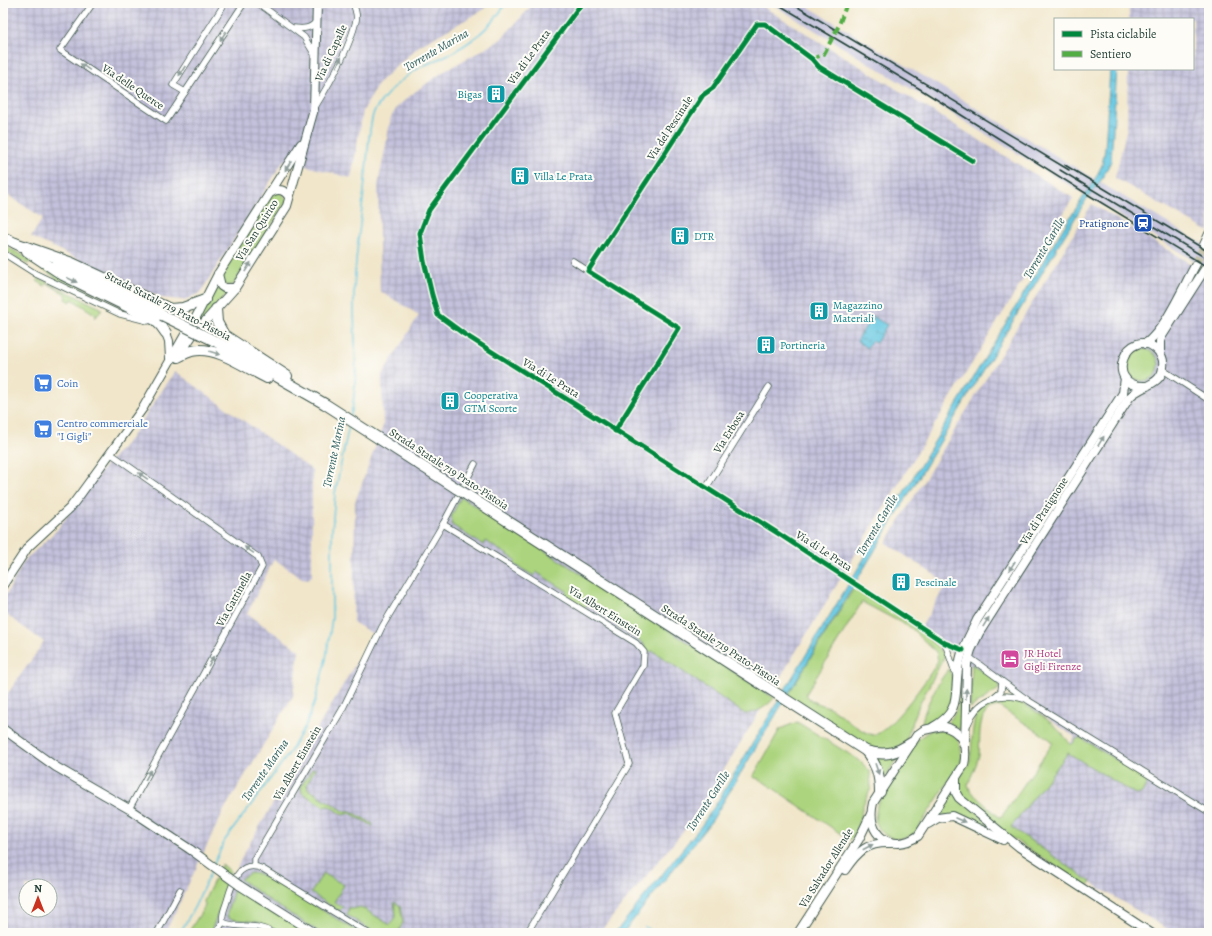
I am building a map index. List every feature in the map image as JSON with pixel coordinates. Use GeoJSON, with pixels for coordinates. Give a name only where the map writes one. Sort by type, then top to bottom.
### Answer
{"type":"FeatureCollection","features":[{"type":"Feature","properties":{"kind":"highway","name":"Strada Statale 719 Prato-Pistoia"},"geometry":{"type":"LineString","coordinates":[[3,237],[213,340],[323,403],[810,716],[866,750]]}},
{"type":"Feature","properties":{"kind":"highway"},"geometry":{"type":"LineString","coordinates":[[15,243],[72,263],[170,309],[182,308],[205,300]]}},
{"type":"Feature","properties":{"kind":"highway"},"geometry":{"type":"LineString","coordinates":[[15,243],[63,276],[155,320],[166,333]]}},
{"type":"Feature","properties":{"kind":"highway"},"geometry":{"type":"LineString","coordinates":[[216,310],[217,322],[224,335],[276,368],[323,403]]}},
{"type":"Feature","properties":{"kind":"highway"},"geometry":{"type":"LineString","coordinates":[[174,358],[192,351],[205,350],[219,353],[248,370],[323,403]]}},
{"type":"Feature","properties":{"kind":"highway"},"geometry":{"type":"LineString","coordinates":[[866,750],[880,754],[890,754],[900,751],[911,743]]}},
{"type":"Feature","properties":{"kind":"highway"},"geometry":{"type":"LineString","coordinates":[[866,750],[875,763],[880,775],[880,792]]}},
{"type":"Feature","properties":{"kind":"main road","name":"Via San Quirico"},"geometry":{"type":"LineString","coordinates":[[307,132],[272,192],[218,274],[205,300],[196,325],[216,310],[235,288],[287,206],[314,109],[317,3]]}},
{"type":"Feature","properties":{"kind":"main road"},"geometry":{"type":"LineString","coordinates":[[272,192],[276,190],[284,191],[289,197]]}},
{"type":"Feature","properties":{"kind":"main road"},"geometry":{"type":"LineString","coordinates":[[1204,245],[1209,234]]}},
{"type":"Feature","properties":{"kind":"main road","name":"Via di Pratignone"},"geometry":{"type":"LineString","coordinates":[[963,650],[977,620],[1123,394],[1125,378],[1121,366],[1125,354],[1134,346],[1145,344],[1157,333],[1168,316],[1196,264]]}},
{"type":"Feature","properties":{"kind":"main road"},"geometry":{"type":"LineString","coordinates":[[1160,354],[1160,341],[1162,336],[1205,270]]}},
{"type":"Feature","properties":{"kind":"main road"},"geometry":{"type":"LineString","coordinates":[[218,274],[221,286],[235,288]]}},
{"type":"Feature","properties":{"kind":"main road"},"geometry":{"type":"LineString","coordinates":[[1168,316],[1194,286]]}},
{"type":"Feature","properties":{"kind":"main road"},"geometry":{"type":"LineString","coordinates":[[166,333],[174,358]]}},
{"type":"Feature","properties":{"kind":"main road"},"geometry":{"type":"LineString","coordinates":[[3,585],[28,547],[70,508],[153,392],[189,335]]}},
{"type":"Feature","properties":{"kind":"main road"},"geometry":{"type":"LineString","coordinates":[[1145,344],[1151,346],[1160,354],[1163,359],[1163,370]]}},
{"type":"Feature","properties":{"kind":"main road","name":"Via di Pratignone"},"geometry":{"type":"LineString","coordinates":[[969,656],[979,633],[1132,393],[1157,380],[1163,370]]}},
{"type":"Feature","properties":{"kind":"main road"},"geometry":{"type":"LineString","coordinates":[[1125,378],[1135,385],[1147,386]]}},
{"type":"Feature","properties":{"kind":"main road","name":"Via Salvador Allende"},"geometry":{"type":"LineString","coordinates":[[798,933],[859,839],[880,792],[911,743],[924,730],[946,719],[953,709],[956,697],[959,662],[963,650]]}},
{"type":"Feature","properties":{"kind":"main road","name":"Via Salvador Allende"},"geometry":{"type":"LineString","coordinates":[[804,933],[855,856],[872,844],[910,841],[918,836],[964,764],[966,755],[965,732],[969,656]]}},
{"type":"Feature","properties":{"kind":"main road"},"geometry":{"type":"LineString","coordinates":[[932,727],[942,726],[957,732],[965,747]]}},
{"type":"Feature","properties":{"kind":"main road"},"geometry":{"type":"LineString","coordinates":[[4,731],[69,775],[129,809],[191,850],[239,885],[315,933]]}},
{"type":"Feature","properties":{"kind":"main road"},"geometry":{"type":"LineString","coordinates":[[956,777],[956,793],[959,798],[1019,848],[1151,933]]}},
{"type":"Feature","properties":{"kind":"main road"},"geometry":{"type":"LineString","coordinates":[[871,814],[876,833],[891,843]]}},
{"type":"Feature","properties":{"kind":"main road"},"geometry":{"type":"LineString","coordinates":[[925,827],[938,818],[952,816],[1019,848]]}},
{"type":"Feature","properties":{"kind":"street","name":"Via delle Querce"},"geometry":{"type":"LineString","coordinates":[[92,3],[60,50],[166,121],[244,3]]}},
{"type":"Feature","properties":{"kind":"street"},"geometry":{"type":"LineString","coordinates":[[185,92],[173,84],[225,3]]}},
{"type":"Feature","properties":{"kind":"street"},"geometry":{"type":"LineString","coordinates":[[258,3],[294,28],[304,37],[316,57]]}},
{"type":"Feature","properties":{"kind":"street","name":"Via di Capalle"},"geometry":{"type":"LineString","coordinates":[[314,109],[342,55],[356,22],[357,14],[353,3]]}},
{"type":"Feature","properties":{"kind":"street","name":"Via di Le Prata"},"geometry":{"type":"LineString","coordinates":[[582,3],[429,210],[420,233],[424,261],[438,315],[458,330],[615,431],[857,584],[945,643],[963,650]]}},
{"type":"Feature","properties":{"kind":"street"},"geometry":{"type":"LineString","coordinates":[[305,29],[313,26],[317,20]]}},
{"type":"Feature","properties":{"kind":"street","name":"Via del Pescinale"},"geometry":{"type":"LineString","coordinates":[[588,271],[704,96],[713,88],[757,24],[765,24],[819,67],[973,161]]}},
{"type":"Feature","properties":{"kind":"street"},"geometry":{"type":"LineString","coordinates":[[294,28],[305,29],[316,34]]}},
{"type":"Feature","properties":{"kind":"street"},"geometry":{"type":"LineString","coordinates":[[304,37],[312,37],[316,34]]}},
{"type":"Feature","properties":{"kind":"street"},"geometry":{"type":"LineString","coordinates":[[3,253],[36,274],[120,314],[153,324],[166,333]]}},
{"type":"Feature","properties":{"kind":"street"},"geometry":{"type":"LineString","coordinates":[[573,261],[680,328],[615,431]]}},
{"type":"Feature","properties":{"kind":"street"},"geometry":{"type":"LineString","coordinates":[[1163,370],[1209,400]]}},
{"type":"Feature","properties":{"kind":"street","name":"Via Erbosa"},"geometry":{"type":"LineString","coordinates":[[706,488],[769,387]]}},
{"type":"Feature","properties":{"kind":"street","name":"Via Gattinella"},"geometry":{"type":"LineString","coordinates":[[110,453],[258,557],[262,567],[129,809]]}},
{"type":"Feature","properties":{"kind":"street","name":"Via Albert Einstein"},"geometry":{"type":"LineString","coordinates":[[254,866],[254,860],[342,710],[385,622],[443,524],[475,464]]}},
{"type":"Feature","properties":{"kind":"street","name":"Via Albert Einstein"},"geometry":{"type":"LineString","coordinates":[[443,524],[636,643],[644,652],[643,666],[615,713],[628,764],[527,933]]}},
{"type":"Feature","properties":{"kind":"street"},"geometry":{"type":"LineString","coordinates":[[945,643],[957,679]]}},
{"type":"Feature","properties":{"kind":"street"},"geometry":{"type":"LineString","coordinates":[[969,656],[1002,682],[1030,701],[1208,811]]}},
{"type":"Feature","properties":{"kind":"street"},"geometry":{"type":"LineString","coordinates":[[965,732],[970,716],[984,702],[994,697],[1001,691],[1002,682]]}},
{"type":"Feature","properties":{"kind":"street"},"geometry":{"type":"LineString","coordinates":[[994,697],[1008,696],[1030,701]]}},
{"type":"Feature","properties":{"kind":"street"},"geometry":{"type":"LineString","coordinates":[[216,933],[223,922],[223,912],[231,885],[242,870],[254,866],[263,869],[368,933]]}},
{"type":"Feature","properties":{"kind":"street"},"geometry":{"type":"LineString","coordinates":[[157,933],[180,890]]}},
{"type":"Feature","properties":{"kind":"street"},"geometry":{"type":"LineString","coordinates":[[223,922],[230,924],[255,925],[273,933]]}},
{"type":"Feature","properties":{"kind":"shaded area"},"geometry":{"type":"Polygon","coordinates":[[[3,3],[489,3],[483,10],[419,46],[379,82],[363,111],[351,178],[284,160],[200,293],[184,300],[162,298],[31,237],[43,218],[3,192],[3,3]]]}},
{"type":"Feature","properties":{"kind":"shaded area"},"geometry":{"type":"Polygon","coordinates":[[[532,3],[757,3],[1073,198],[695,817],[599,933],[208,933],[220,902],[244,853],[373,634],[353,622],[355,502],[383,426],[382,375],[419,315],[380,291],[378,186],[391,117],[398,106],[416,91],[443,72],[500,40],[527,11],[532,3]]]}},
{"type":"Feature","properties":{"kind":"shaded area"},"geometry":{"type":"Polygon","coordinates":[[[770,3],[802,3],[1209,248],[1209,270],[770,3]]]}},
{"type":"Feature","properties":{"kind":"shaded area"},"geometry":{"type":"Polygon","coordinates":[[[1129,3],[1209,3],[1209,232],[1115,178],[1127,127],[1128,70],[1194,70],[1194,18],[1129,18],[1129,3]]]}},
{"type":"Feature","properties":{"kind":"shaded area"},"geometry":{"type":"Polygon","coordinates":[[[1092,204],[1209,275],[1209,933],[1174,933],[1088,881],[1011,827],[1075,737],[919,631],[947,583],[886,543],[1092,204]]]}},
{"type":"Feature","properties":{"kind":"shaded area"},"geometry":{"type":"Polygon","coordinates":[[[175,371],[312,470],[312,576],[308,579],[302,578],[274,559],[247,614],[299,650],[293,696],[224,810],[165,933],[3,933],[3,700],[44,642],[3,612],[3,601],[24,561],[56,531],[107,464],[130,439],[175,371]]]}},
{"type":"Feature","properties":{"kind":"green space"},"geometry":{"type":"Polygon","coordinates":[[[280,192],[287,200],[233,285],[223,285],[220,275],[272,195],[280,192]]]}},
{"type":"Feature","properties":{"kind":"green space"},"geometry":{"type":"Polygon","coordinates":[[[3,245],[132,314],[122,312],[108,303],[55,279],[55,277],[31,262],[27,264],[3,249],[3,245]]]}},
{"type":"Feature","properties":{"kind":"green space"},"geometry":{"type":"Polygon","coordinates":[[[38,278],[101,308],[102,310],[95,318],[96,315],[72,299],[70,302],[65,299],[67,295],[47,283],[45,286],[37,281],[38,278]]]}},
{"type":"Feature","properties":{"kind":"green space"},"geometry":{"type":"Polygon","coordinates":[[[217,281],[230,290],[189,337],[217,281]]]}},
{"type":"Feature","properties":{"kind":"green space"},"geometry":{"type":"Polygon","coordinates":[[[1140,349],[1146,349],[1156,356],[1159,365],[1158,371],[1152,378],[1146,381],[1140,381],[1130,374],[1127,368],[1127,362],[1134,352],[1140,349]]]}},
{"type":"Feature","properties":{"kind":"green space"},"geometry":{"type":"Polygon","coordinates":[[[461,497],[774,698],[761,709],[745,714],[653,651],[648,652],[643,643],[617,627],[619,623],[588,604],[585,608],[565,595],[567,591],[536,572],[534,576],[514,564],[516,560],[485,541],[483,545],[452,525],[451,517],[461,497]]]}},
{"type":"Feature","properties":{"kind":"green space"},"geometry":{"type":"Polygon","coordinates":[[[854,588],[917,627],[945,655],[919,705],[905,743],[892,750],[870,748],[787,696],[854,588]],[[862,602],[806,694],[811,700],[834,710],[869,734],[873,735],[880,733],[909,703],[928,677],[938,660],[936,652],[911,628],[862,602]]]}},
{"type":"Feature","properties":{"kind":"green space"},"geometry":{"type":"Polygon","coordinates":[[[962,663],[964,663],[960,730],[948,722],[957,709],[959,702],[962,663]]]}},
{"type":"Feature","properties":{"kind":"green space"},"geometry":{"type":"Polygon","coordinates":[[[972,664],[999,682],[999,689],[970,708],[972,664]]]}},
{"type":"Feature","properties":{"kind":"green space"},"geometry":{"type":"Polygon","coordinates":[[[949,669],[953,688],[950,706],[941,718],[922,725],[925,712],[932,695],[949,669]]]}},
{"type":"Feature","properties":{"kind":"green space"},"geometry":{"type":"Polygon","coordinates":[[[1008,699],[1025,705],[1043,716],[1066,738],[1071,745],[1078,738],[1081,738],[1148,780],[1142,793],[1137,795],[1068,753],[1011,827],[1091,882],[1087,887],[1006,834],[960,794],[958,782],[970,760],[975,720],[978,712],[985,705],[994,701],[1008,699]],[[998,706],[991,709],[982,719],[979,755],[968,785],[971,792],[999,817],[1002,816],[1053,743],[1051,740],[998,706]]]}},
{"type":"Feature","properties":{"kind":"green space"},"geometry":{"type":"Polygon","coordinates":[[[797,722],[859,760],[870,771],[871,788],[863,805],[856,833],[850,840],[761,780],[753,777],[780,729],[797,722]]]}},
{"type":"Feature","properties":{"kind":"green space"},"geometry":{"type":"Polygon","coordinates":[[[931,730],[939,730],[952,734],[956,737],[961,747],[961,762],[915,833],[908,837],[895,839],[885,835],[879,829],[875,820],[877,805],[919,738],[931,730]]]}},
{"type":"Feature","properties":{"kind":"green space"},"geometry":{"type":"Polygon","coordinates":[[[900,754],[884,779],[874,756],[900,754]]]}},
{"type":"Feature","properties":{"kind":"green space"},"geometry":{"type":"Polygon","coordinates":[[[313,768],[315,769],[307,784],[308,789],[344,811],[351,811],[373,824],[373,826],[350,813],[343,815],[329,806],[324,807],[302,793],[301,786],[313,768]]]}},
{"type":"Feature","properties":{"kind":"green space"},"geometry":{"type":"Polygon","coordinates":[[[954,789],[1000,836],[938,813],[954,789]]]}},
{"type":"Feature","properties":{"kind":"green space"},"geometry":{"type":"Polygon","coordinates":[[[222,864],[230,871],[223,901],[210,933],[188,933],[205,906],[204,901],[222,864]]]}},
{"type":"Feature","properties":{"kind":"green space"},"geometry":{"type":"Polygon","coordinates":[[[250,873],[259,874],[269,878],[360,933],[321,933],[273,903],[240,879],[250,873]]]}},
{"type":"Feature","properties":{"kind":"green space"},"geometry":{"type":"Polygon","coordinates":[[[323,873],[344,885],[334,902],[343,907],[339,911],[311,893],[323,873]]]}},
{"type":"Feature","properties":{"kind":"green space"},"geometry":{"type":"Polygon","coordinates":[[[235,886],[309,933],[280,933],[259,922],[231,919],[228,917],[227,913],[235,886]]]}},
{"type":"Feature","properties":{"kind":"green space"},"geometry":{"type":"Polygon","coordinates":[[[394,902],[400,906],[403,922],[398,933],[375,933],[347,915],[349,907],[352,909],[361,907],[390,925],[396,915],[394,902]]]}},
{"type":"Feature","properties":{"kind":"water"},"geometry":{"type":"Polygon","coordinates":[[[1110,70],[1117,70],[1111,161],[1102,179],[1086,200],[713,819],[623,933],[615,933],[701,826],[716,804],[1062,230],[1095,179],[1102,165],[1105,149],[1110,70]]]}},
{"type":"Feature","properties":{"kind":"water"},"geometry":{"type":"Polygon","coordinates":[[[872,316],[887,325],[876,343],[871,341],[867,348],[857,341],[872,316]]]}},
{"type":"Feature","properties":{"kind":"waterway","name":"Torrente Marina"},"geometry":{"type":"LineString","coordinates":[[351,415],[354,399],[356,369],[354,292],[357,246],[371,121],[373,115],[382,100],[401,81],[418,68],[453,52],[479,35],[500,12],[506,3]]}},
{"type":"Feature","properties":{"kind":"waterway","name":"Torrente Marina"},"geometry":{"type":"LineString","coordinates":[[214,864],[225,840],[290,752],[306,725],[315,701],[326,659],[332,618],[332,532],[335,493],[349,425]]}},
{"type":"Feature","properties":{"kind":"waterway","name":"Torrente Marina"},"geometry":{"type":"LineString","coordinates":[[180,933],[195,906],[212,869]]}},
{"type":"Feature","properties":{"kind":"waterway"},"geometry":{"type":"LineString","coordinates":[[645,927],[654,933]]}},
{"type":"Feature","properties":{"kind":"tunnel"},"geometry":{"type":"LineString","coordinates":[[1196,264],[1204,245]]}},
{"type":"Feature","properties":{"kind":"railway"},"geometry":{"type":"LineString","coordinates":[[776,3],[920,89],[1087,194],[1209,268]]}},
{"type":"Feature","properties":{"kind":"railway"},"geometry":{"type":"LineString","coordinates":[[791,3],[1069,170]]}},
{"type":"Feature","properties":{"kind":"railway"},"geometry":{"type":"LineString","coordinates":[[1065,165],[1209,252]]}},
{"type":"Feature","properties":{"kind":"railway"},"geometry":{"type":"LineString","coordinates":[[1060,170],[1209,260]]}},
{"type":"Feature","properties":{"kind":"marked path"},"geometry":{"type":"LineString","coordinates":[[812,59],[824,54],[839,25],[847,3]]}},
{"type":"Feature","properties":{"kind":"cycle path"},"geometry":{"type":"LineString","coordinates":[[582,3],[429,210],[420,233],[424,261],[438,315],[464,334],[779,534],[945,643],[963,650]]}},
{"type":"Feature","properties":{"kind":"cycle path"},"geometry":{"type":"LineString","coordinates":[[615,431],[679,328],[588,271],[703,95],[713,88],[757,24],[765,24],[812,59],[819,67],[973,161]]}},
{"type":"Feature","properties":{"kind":"place","name":"Bigas"},"geometry":{"type":"Point","coordinates":[496,94]}},
{"type":"Feature","properties":{"kind":"place","name":"Villa Le Prata"},"geometry":{"type":"Point","coordinates":[520,176]}},
{"type":"Feature","properties":{"kind":"place","name":"Pratignone"},"geometry":{"type":"Point","coordinates":[1143,223]}},
{"type":"Feature","properties":{"kind":"place","name":"DTR"},"geometry":{"type":"Point","coordinates":[680,236]}},
{"type":"Feature","properties":{"kind":"place","name":"Magazzino Materiali"},"geometry":{"type":"Point","coordinates":[819,311]}},
{"type":"Feature","properties":{"kind":"place","name":"Portineria"},"geometry":{"type":"Point","coordinates":[766,345]}},
{"type":"Feature","properties":{"kind":"place","name":"Coin"},"geometry":{"type":"Point","coordinates":[43,383]}},
{"type":"Feature","properties":{"kind":"place","name":"Cooperativa GTM Scorte"},"geometry":{"type":"Point","coordinates":[450,401]}},
{"type":"Feature","properties":{"kind":"place","name":"Centro commerciale \"I Gigli\""},"geometry":{"type":"Point","coordinates":[43,429]}},
{"type":"Feature","properties":{"kind":"place","name":"Pescinale"},"geometry":{"type":"Point","coordinates":[901,582]}},
{"type":"Feature","properties":{"kind":"place","name":"JR Hotel Gigli Firenze"},"geometry":{"type":"Point","coordinates":[1010,659]}},
{"type":"Feature","properties":{"kind":"water label","name":"Torrente Garille"},"geometry":{"type":"Point","coordinates":[1044,248]}},
{"type":"Feature","properties":{"kind":"water label","name":"Torrente Garille"},"geometry":{"type":"Point","coordinates":[877,525]}},
{"type":"Feature","properties":{"kind":"water label","name":"Torrente Garille"},"geometry":{"type":"Point","coordinates":[708,801]}}]}
